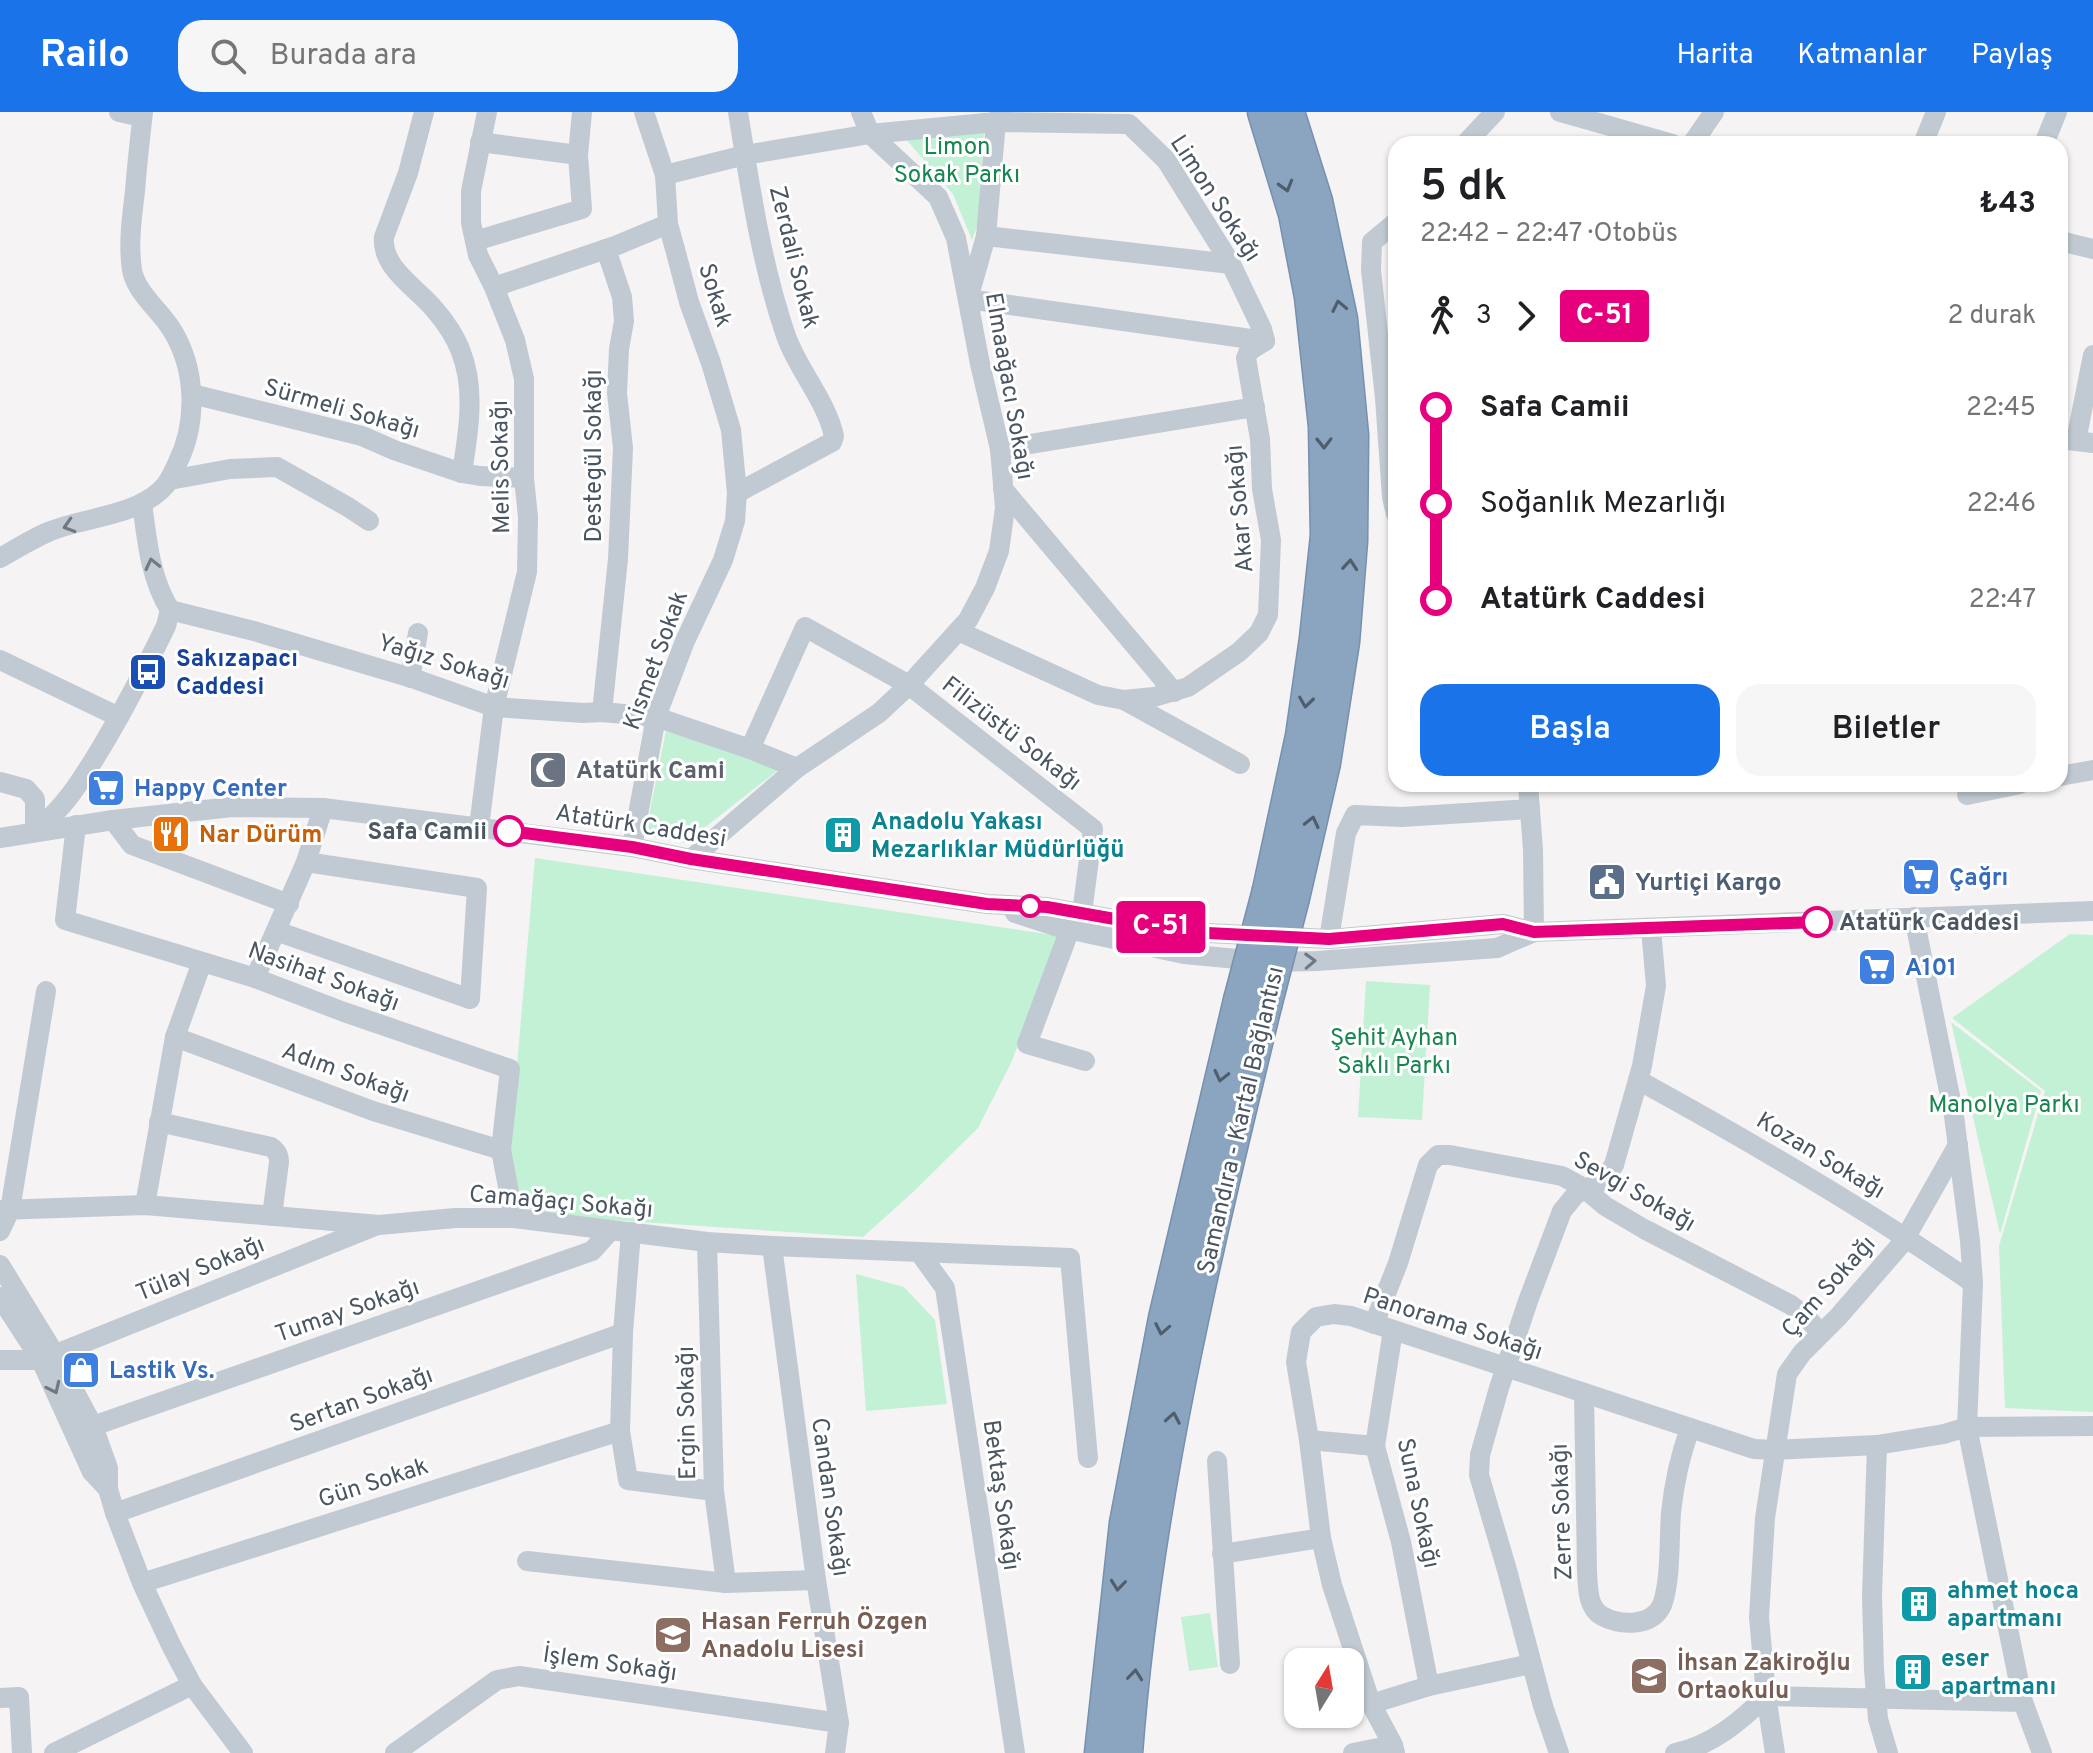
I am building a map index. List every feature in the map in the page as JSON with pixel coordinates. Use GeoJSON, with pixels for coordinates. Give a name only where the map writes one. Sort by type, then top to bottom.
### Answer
{"type":"FeatureCollection","features":[{"type":"Feature","properties":{"kind":"highway","name":"Samandıra - Kartal Bağlantısı"},"geometry":{"type":"LineString","coordinates":[[1263,112],[1294,214],[1310,297],[1324,426],[1326,536],[1281,894]]}},
{"type":"Feature","properties":{"kind":"highway","name":"Samandıra - Kartal Bağlantısı"},"geometry":{"type":"LineString","coordinates":[[1100,1753],[1125,1523],[1164,1318],[1281,894],[1325,763],[1344,642],[1352,541],[1353,435],[1342,319],[1317,201],[1289,112]]}},
{"type":"Feature","properties":{"kind":"highway","name":"Samandıra - Kartal Bağlantısı"},"geometry":{"type":"LineString","coordinates":[[1127,1753],[1152,1536],[1174,1410],[1231,1146],[1252,1003]]}},
{"type":"Feature","properties":{"kind":"street"},"geometry":{"type":"LineString","coordinates":[[0,573],[0,561],[48,532],[142,503],[170,480],[182,456],[192,394],[183,350],[160,312],[139,288],[133,274],[130,243],[143,114],[119,112]]}},
{"type":"Feature","properties":{"kind":"street"},"geometry":{"type":"LineString","coordinates":[[424,112],[408,173],[383,246],[386,257],[437,311],[460,348],[466,367],[470,402],[462,473]]}},
{"type":"Feature","properties":{"kind":"street","name":"Melis Sokağı"},"geometry":{"type":"LineString","coordinates":[[479,827],[494,707],[527,572],[528,517],[524,478],[524,379],[515,340],[478,255],[471,223],[471,191],[487,112]]}},
{"type":"Feature","properties":{"kind":"street"},"geometry":{"type":"LineString","coordinates":[[475,241],[582,209],[578,155],[582,112]]}},
{"type":"Feature","properties":{"kind":"street","name":"Sokak"},"geometry":{"type":"LineString","coordinates":[[644,112],[665,175],[668,224],[689,302],[731,430],[737,493]]}},
{"type":"Feature","properties":{"kind":"street","name":"Zerdali Sokak"},"geometry":{"type":"LineString","coordinates":[[737,493],[817,451],[832,442],[834,436],[787,340],[769,282],[738,112]]}},
{"type":"Feature","properties":{"kind":"street","name":"Elmaağacı Sokağı"},"geometry":{"type":"LineString","coordinates":[[691,859],[797,768],[879,713],[909,685],[968,620],[999,551],[1005,508],[1000,449],[956,238],[938,197],[870,134],[861,112]]}},
{"type":"Feature","properties":{"kind":"street"},"geometry":{"type":"LineString","coordinates":[[1472,136],[1495,112]]}},
{"type":"Feature","properties":{"kind":"street"},"geometry":{"type":"LineString","coordinates":[[1560,112],[1645,136]]}},
{"type":"Feature","properties":{"kind":"street"},"geometry":{"type":"LineString","coordinates":[[1698,136],[1714,112]]}},
{"type":"Feature","properties":{"kind":"street"},"geometry":{"type":"LineString","coordinates":[[2047,136],[2057,112]]}},
{"type":"Feature","properties":{"kind":"street"},"geometry":{"type":"LineString","coordinates":[[1925,136],[1932,113]]}},
{"type":"Feature","properties":{"kind":"street"},"geometry":{"type":"LineString","coordinates":[[999,117],[986,236],[968,299],[1265,341]]}},
{"type":"Feature","properties":{"kind":"street","name":"Limon Sokağı"},"geometry":{"type":"LineString","coordinates":[[665,175],[745,155],[999,117],[1132,118],[1166,160],[1231,264],[1265,341]]}},
{"type":"Feature","properties":{"kind":"street"},"geometry":{"type":"LineString","coordinates":[[480,142],[578,155]]}},
{"type":"Feature","properties":{"kind":"street"},"geometry":{"type":"LineString","coordinates":[[494,287],[668,224]]}},
{"type":"Feature","properties":{"kind":"street"},"geometry":{"type":"LineString","coordinates":[[1388,229],[1372,242],[1371,270],[1388,440]]}},
{"type":"Feature","properties":{"kind":"street"},"geometry":{"type":"LineString","coordinates":[[986,236],[1231,264]]}},
{"type":"Feature","properties":{"kind":"street"},"geometry":{"type":"LineString","coordinates":[[2068,243],[2093,249]]}},
{"type":"Feature","properties":{"kind":"street","name":"Destegül Sokağı"},"geometry":{"type":"LineString","coordinates":[[602,712],[618,559],[623,448],[617,393],[624,321],[622,297],[606,249]]}},
{"type":"Feature","properties":{"kind":"street","name":"Akar Sokağı"},"geometry":{"type":"LineString","coordinates":[[958,631],[1098,695],[1124,700],[1154,697],[1188,687],[1239,652],[1259,633],[1268,615],[1271,583],[1271,540],[1262,489],[1260,439],[1246,358],[1249,351],[1265,341]]}},
{"type":"Feature","properties":{"kind":"street"},"geometry":{"type":"LineString","coordinates":[[2076,441],[2093,355]]}},
{"type":"Feature","properties":{"kind":"street"},"geometry":{"type":"LineString","coordinates":[[1385,398],[1388,393]]}},
{"type":"Feature","properties":{"kind":"street","name":"Sürmeli Sokağı"},"geometry":{"type":"LineString","coordinates":[[192,394],[362,436],[462,473],[524,478]]}},
{"type":"Feature","properties":{"kind":"street"},"geometry":{"type":"LineString","coordinates":[[1000,449],[1255,407]]}},
{"type":"Feature","properties":{"kind":"street"},"geometry":{"type":"LineString","coordinates":[[170,480],[230,469],[277,467],[369,521]]}},
{"type":"Feature","properties":{"kind":"street"},"geometry":{"type":"LineString","coordinates":[[1003,489],[1174,692]]}},
{"type":"Feature","properties":{"kind":"street","name":"Kismet Sokak"},"geometry":{"type":"LineString","coordinates":[[632,847],[656,717],[685,641],[723,560],[735,521],[737,493]]}},
{"type":"Feature","properties":{"kind":"street"},"geometry":{"type":"LineString","coordinates":[[35,831],[56,813],[80,783],[119,717],[166,626],[170,610],[161,595],[153,570],[142,503]]}},
{"type":"Feature","properties":{"kind":"street","name":"Yağız Sokağı"},"geometry":{"type":"LineString","coordinates":[[170,610],[254,631],[494,707],[656,717],[797,768]]}},
{"type":"Feature","properties":{"kind":"street"},"geometry":{"type":"LineString","coordinates":[[750,749],[805,627],[909,685]]}},
{"type":"Feature","properties":{"kind":"street"},"geometry":{"type":"LineString","coordinates":[[410,678],[418,633]]}},
{"type":"Feature","properties":{"kind":"street"},"geometry":{"type":"LineString","coordinates":[[0,660],[119,717]]}},
{"type":"Feature","properties":{"kind":"street","name":"Filizüstü Sokağı"},"geometry":{"type":"LineString","coordinates":[[909,685],[1093,829],[1076,921]]}},
{"type":"Feature","properties":{"kind":"street"},"geometry":{"type":"LineString","coordinates":[[1124,700],[1240,764]]}},
{"type":"Feature","properties":{"kind":"street"},"geometry":{"type":"LineString","coordinates":[[2068,775],[2093,770]]}},
{"type":"Feature","properties":{"kind":"street"},"geometry":{"type":"LineString","coordinates":[[0,782],[26,789],[35,799],[35,831]]}},
{"type":"Feature","properties":{"kind":"street"},"geometry":{"type":"LineString","coordinates":[[80,783],[79,795],[94,823],[132,845],[289,904]]}},
{"type":"Feature","properties":{"kind":"street"},"geometry":{"type":"LineString","coordinates":[[1529,792],[1534,932],[2093,911]]}},
{"type":"Feature","properties":{"kind":"street"},"geometry":{"type":"LineString","coordinates":[[1967,795],[1981,792]]}},
{"type":"Feature","properties":{"kind":"street","name":"Atatürk Caddesi"},"geometry":{"type":"LineString","coordinates":[[0,838],[94,823],[232,807],[323,808],[632,847],[691,859],[987,904],[1047,907],[1076,921],[1184,954],[1269,962],[1317,961],[1497,948],[1534,932]]}},
{"type":"Feature","properties":{"kind":"street"},"geometry":{"type":"LineString","coordinates":[[255,978],[306,862],[323,808]]}},
{"type":"Feature","properties":{"kind":"street"},"geometry":{"type":"LineString","coordinates":[[1329,939],[1346,833],[1355,815],[1402,817],[1530,809]]}},
{"type":"Feature","properties":{"kind":"street","name":"Nasihat Sokağı"},"geometry":{"type":"LineString","coordinates":[[94,823],[65,920],[255,978],[510,1069],[501,1150],[514,1218]]}},
{"type":"Feature","properties":{"kind":"street"},"geometry":{"type":"LineString","coordinates":[[276,931],[470,999],[477,888],[306,862]]}},
{"type":"Feature","properties":{"kind":"street"},"geometry":{"type":"LineString","coordinates":[[1914,917],[1954,1116],[1973,1283],[1967,1427],[2023,1702],[2042,1753]]}},
{"type":"Feature","properties":{"kind":"street"},"geometry":{"type":"LineString","coordinates":[[1076,921],[1027,1044],[1085,1061]]}},
{"type":"Feature","properties":{"kind":"street","name":"Atatürk Caddesi"},"geometry":{"type":"LineString","coordinates":[[1076,921],[1188,932],[1329,939],[1503,924],[1534,932]]}},
{"type":"Feature","properties":{"kind":"street"},"geometry":{"type":"LineString","coordinates":[[1559,1753],[1479,1475],[1480,1455],[1506,1367],[1562,1211],[1584,1188],[1602,1181],[1614,1165],[1638,1080],[1656,986],[1651,929]]}},
{"type":"Feature","properties":{"kind":"street"},"geometry":{"type":"LineString","coordinates":[[145,1205],[175,1037],[202,962]]}},
{"type":"Feature","properties":{"kind":"street"},"geometry":{"type":"LineString","coordinates":[[0,1231],[46,991]]}},
{"type":"Feature","properties":{"kind":"street","name":"Adım Sokağı"},"geometry":{"type":"LineString","coordinates":[[175,1037],[373,1111],[501,1150]]}},
{"type":"Feature","properties":{"kind":"street","name":"Kozan Sokağı"},"geometry":{"type":"LineString","coordinates":[[1638,1080],[1800,1170],[1906,1236],[1973,1283]]}},
{"type":"Feature","properties":{"kind":"street"},"geometry":{"type":"LineString","coordinates":[[159,1122],[275,1149],[279,1162],[272,1216]]}},
{"type":"Feature","properties":{"kind":"street","name":"Çam Sokağı"},"geometry":{"type":"LineString","coordinates":[[1775,1753],[1759,1617],[1765,1518],[1787,1374],[1906,1236],[1958,1145]]}},
{"type":"Feature","properties":{"kind":"street","name":"Sevgi Sokağı"},"geometry":{"type":"LineString","coordinates":[[1383,1327],[1398,1263],[1428,1165],[1438,1155],[1450,1155],[1562,1176],[1644,1229],[1791,1305],[1821,1333]]}},
{"type":"Feature","properties":{"kind":"street","name":"Camağaçı Sokağı"},"geometry":{"type":"LineString","coordinates":[[5,1210],[145,1205],[379,1225],[455,1218],[514,1218],[707,1242],[1070,1258],[1088,1458]]}},
{"type":"Feature","properties":{"kind":"street","name":"Tülay Sokağı"},"geometry":{"type":"LineString","coordinates":[[48,1356],[379,1225]]}},
{"type":"Feature","properties":{"kind":"street"},"geometry":{"type":"LineString","coordinates":[[621,1231],[623,1333],[620,1431],[628,1480],[714,1491]]}},
{"type":"Feature","properties":{"kind":"street","name":"Tumay Sokağı"},"geometry":{"type":"LineString","coordinates":[[93,1426],[592,1251],[621,1231]]}},
{"type":"Feature","properties":{"kind":"street","name":"Ergin Sokağı"},"geometry":{"type":"LineString","coordinates":[[707,1242],[714,1491],[726,1583]]}},
{"type":"Feature","properties":{"kind":"street","name":"Candan Sokağı"},"geometry":{"type":"LineString","coordinates":[[772,1246],[816,1580],[839,1723],[835,1753]]}},
{"type":"Feature","properties":{"kind":"street","name":"Bektaş Sokağı"},"geometry":{"type":"LineString","coordinates":[[919,1252],[945,1288],[1015,1753]]}},
{"type":"Feature","properties":{"kind":"street"},"geometry":{"type":"LineString","coordinates":[[0,1265],[48,1356],[93,1426],[108,1468],[108,1489],[115,1513],[142,1583],[171,1645],[192,1685],[243,1753]]}},
{"type":"Feature","properties":{"kind":"street"},"geometry":{"type":"LineString","coordinates":[[0,1297],[48,1356],[92,1472],[108,1489]]}},
{"type":"Feature","properties":{"kind":"street","name":"Panorama Sokağı"},"geometry":{"type":"LineString","coordinates":[[1394,1749],[1371,1704],[1332,1585],[1321,1538],[1296,1362],[1301,1332],[1316,1317],[1334,1314],[1351,1316],[1754,1449],[1877,1445],[1967,1427],[2093,1426]]}},
{"type":"Feature","properties":{"kind":"street","name":"Suna Sokağı"},"geometry":{"type":"LineString","coordinates":[[1383,1327],[1375,1446],[1401,1542],[1429,1686]]}},
{"type":"Feature","properties":{"kind":"street","name":"Sertan Sokağı"},"geometry":{"type":"LineString","coordinates":[[115,1513],[623,1333]]}},
{"type":"Feature","properties":{"kind":"street"},"geometry":{"type":"LineString","coordinates":[[0,1360],[48,1356]]}},
{"type":"Feature","properties":{"kind":"street","name":"Zerre Sokağı"},"geometry":{"type":"LineString","coordinates":[[1584,1393],[1587,1571],[1593,1607],[1601,1616],[1641,1623],[1652,1618],[1661,1606],[1667,1579],[1671,1509],[1679,1460],[1690,1428]]}},
{"type":"Feature","properties":{"kind":"street","name":"Gün Sokak"},"geometry":{"type":"LineString","coordinates":[[142,1583],[620,1431]]}},
{"type":"Feature","properties":{"kind":"street"},"geometry":{"type":"LineString","coordinates":[[1309,1440],[1375,1446]]}},
{"type":"Feature","properties":{"kind":"street"},"geometry":{"type":"LineString","coordinates":[[1877,1445],[1872,1596],[1875,1698],[1888,1753]]}},
{"type":"Feature","properties":{"kind":"street"},"geometry":{"type":"LineString","coordinates":[[1217,1461],[1230,1664]]}},
{"type":"Feature","properties":{"kind":"street"},"geometry":{"type":"LineString","coordinates":[[1222,1554],[1321,1538]]}},
{"type":"Feature","properties":{"kind":"street"},"geometry":{"type":"LineString","coordinates":[[527,1561],[726,1583],[816,1580]]}},
{"type":"Feature","properties":{"kind":"street"},"geometry":{"type":"LineString","coordinates":[[1371,1704],[1429,1686],[1531,1664]]}},
{"type":"Feature","properties":{"kind":"street","name":"İşlem Sokağı"},"geometry":{"type":"LineString","coordinates":[[395,1753],[497,1680],[519,1676],[839,1723]]}},
{"type":"Feature","properties":{"kind":"street"},"geometry":{"type":"LineString","coordinates":[[54,1753],[192,1685]]}},
{"type":"Feature","properties":{"kind":"street"},"geometry":{"type":"LineString","coordinates":[[1675,1753],[1704,1744],[1749,1713],[1766,1696],[2023,1702]]}},
{"type":"Feature","properties":{"kind":"street"},"geometry":{"type":"LineString","coordinates":[[0,1698],[19,1697],[22,1753]]}},
{"type":"Feature","properties":{"kind":"street"},"geometry":{"type":"LineString","coordinates":[[1353,1753],[1394,1749]]}},
{"type":"Feature","properties":{"kind":"green space","name":"Limon Sokak Parkı"},"geometry":{"type":"Polygon","coordinates":[[[984,131],[978,225],[972,240],[953,194],[905,138],[984,131]]]}},
{"type":"Feature","properties":{"kind":"green space"},"geometry":{"type":"Polygon","coordinates":[[[666,731],[782,767],[685,843],[645,835],[666,731]]]}},
{"type":"Feature","properties":{"kind":"green space"},"geometry":{"type":"Polygon","coordinates":[[[535,858],[1060,936],[1011,1063],[978,1128],[863,1237],[522,1211],[510,1146],[535,858]]]}},
{"type":"Feature","properties":{"kind":"green space"},"geometry":{"type":"Polygon","coordinates":[[[2070,934],[2093,935],[2093,1412],[2005,1408],[1999,1246],[2045,1091],[1952,1018],[2070,934]]]}},
{"type":"Feature","properties":{"kind":"green space","name":"Şehit Ayhan Saklı Parkı"},"geometry":{"type":"Polygon","coordinates":[[[1366,981],[1430,985],[1422,1120],[1358,1117],[1366,981]]]}},
{"type":"Feature","properties":{"kind":"green space","name":"Manolya Parkı"},"geometry":{"type":"Polygon","coordinates":[[[1951,1022],[2041,1091],[2000,1234],[1951,1022]]]}},
{"type":"Feature","properties":{"kind":"green space"},"geometry":{"type":"Polygon","coordinates":[[[856,1274],[904,1287],[935,1320],[947,1404],[866,1411],[856,1274]]]}},
{"type":"Feature","properties":{"kind":"green space"},"geometry":{"type":"Polygon","coordinates":[[[1210,1613],[1218,1667],[1189,1671],[1181,1617],[1210,1613]]]}},
{"type":"Feature","properties":{"kind":"bus line","name":"C-51"},"geometry":{"type":"LineString","coordinates":[[509,831],[632,847],[691,859],[987,904],[1047,907],[1188,932],[1329,939],[1503,924],[1534,932],[1817,922]]}},
{"type":"Feature","properties":{"kind":"place","name":"Sakızapacı Caddesi"},"geometry":{"type":"Point","coordinates":[148,672]}},
{"type":"Feature","properties":{"kind":"place","name":"Atatürk Cami"},"geometry":{"type":"Point","coordinates":[548,770]}},
{"type":"Feature","properties":{"kind":"place","name":"Happy Center"},"geometry":{"type":"Point","coordinates":[106,788]}},
{"type":"Feature","properties":{"kind":"place","name":"Safa Camii"},"geometry":{"type":"Point","coordinates":[509,831]}},
{"type":"Feature","properties":{"kind":"place","name":"Nar Dürüm"},"geometry":{"type":"Point","coordinates":[171,834]}},
{"type":"Feature","properties":{"kind":"place","name":"Anadolu Yakası Mezarlıklar Müdürlüğü"},"geometry":{"type":"Point","coordinates":[843,835]}},
{"type":"Feature","properties":{"kind":"place","name":"Çağrı"},"geometry":{"type":"Point","coordinates":[1921,877]}},
{"type":"Feature","properties":{"kind":"place","name":"Yurtiçi Kargo"},"geometry":{"type":"Point","coordinates":[1607,882]}},
{"type":"Feature","properties":{"kind":"place","name":"Atatürk Caddesi"},"geometry":{"type":"Point","coordinates":[1817,922]}},
{"type":"Feature","properties":{"kind":"place","name":"A101"},"geometry":{"type":"Point","coordinates":[1877,967]}},
{"type":"Feature","properties":{"kind":"place","name":"Lastik Vs."},"geometry":{"type":"Point","coordinates":[81,1370]}},
{"type":"Feature","properties":{"kind":"place","name":"ahmet hoca apartmanı"},"geometry":{"type":"Point","coordinates":[1919,1604]}},
{"type":"Feature","properties":{"kind":"place","name":"Hasan Ferruh Özgen Anadolu Lisesi"},"geometry":{"type":"Point","coordinates":[673,1635]}},
{"type":"Feature","properties":{"kind":"place","name":"eser apartmanı"},"geometry":{"type":"Point","coordinates":[1913,1672]}},
{"type":"Feature","properties":{"kind":"place","name":"İhsan Zakiroğlu Ortaokulu"},"geometry":{"type":"Point","coordinates":[1649,1676]}}]}
